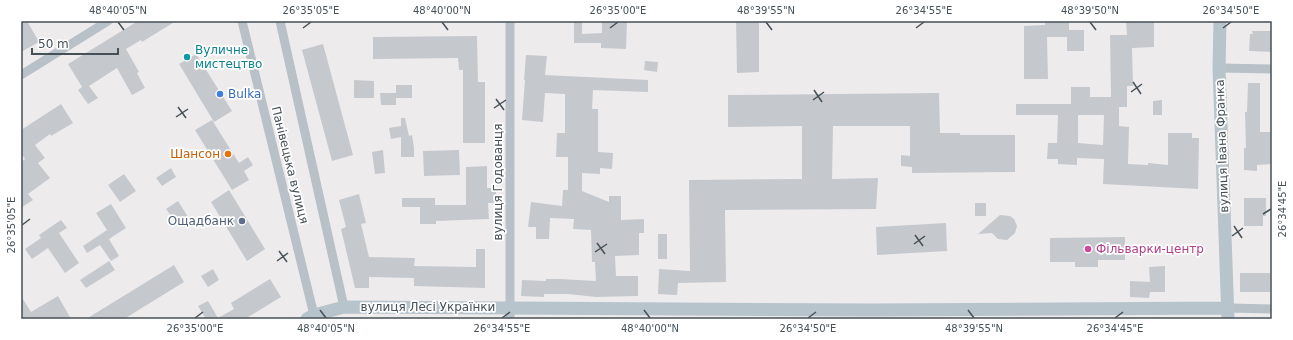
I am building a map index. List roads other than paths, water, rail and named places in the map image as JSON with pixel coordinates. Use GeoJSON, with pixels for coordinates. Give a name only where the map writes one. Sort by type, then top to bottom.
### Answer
{"type":"FeatureCollection","features":[{"type":"Feature","properties":{"kind":"street"},"geometry":{"type":"LineString","coordinates":[[21,75],[108,21]]}},
{"type":"Feature","properties":{"kind":"street","name":"Панівецька вулиця"},"geometry":{"type":"LineString","coordinates":[[242,21],[311,317]]}},
{"type":"Feature","properties":{"kind":"street","name":"Панівецька вулиця"},"geometry":{"type":"LineString","coordinates":[[280,21],[344,307]]}},
{"type":"Feature","properties":{"kind":"street","name":"вулиця Годованця"},"geometry":{"type":"LineString","coordinates":[[510,21],[510,313]]}},
{"type":"Feature","properties":{"kind":"street","name":"вулиця Івана Франка"},"geometry":{"type":"LineString","coordinates":[[1220,21],[1219,68],[1228,314]]}},
{"type":"Feature","properties":{"kind":"street"},"geometry":{"type":"LineString","coordinates":[[1219,68],[1272,69]]}},
{"type":"Feature","properties":{"kind":"street","name":"вулиця Лесі Українки"},"geometry":{"type":"LineString","coordinates":[[311,317],[344,307],[510,313],[870,314],[1228,314],[1272,309]]}},
{"type":"Feature","properties":{"kind":"place","name":"Вуличне мистецтво"},"geometry":{"type":"Point","coordinates":[187,57]}},
{"type":"Feature","properties":{"kind":"place","name":"Bulka"},"geometry":{"type":"Point","coordinates":[220,94]}},
{"type":"Feature","properties":{"kind":"place","name":"Шансон"},"geometry":{"type":"Point","coordinates":[228,154]}},
{"type":"Feature","properties":{"kind":"place","name":"Ощадбанк"},"geometry":{"type":"Point","coordinates":[242,221]}},
{"type":"Feature","properties":{"kind":"place","name":"Фільварки-центр"},"geometry":{"type":"Point","coordinates":[1088,249]}}]}
